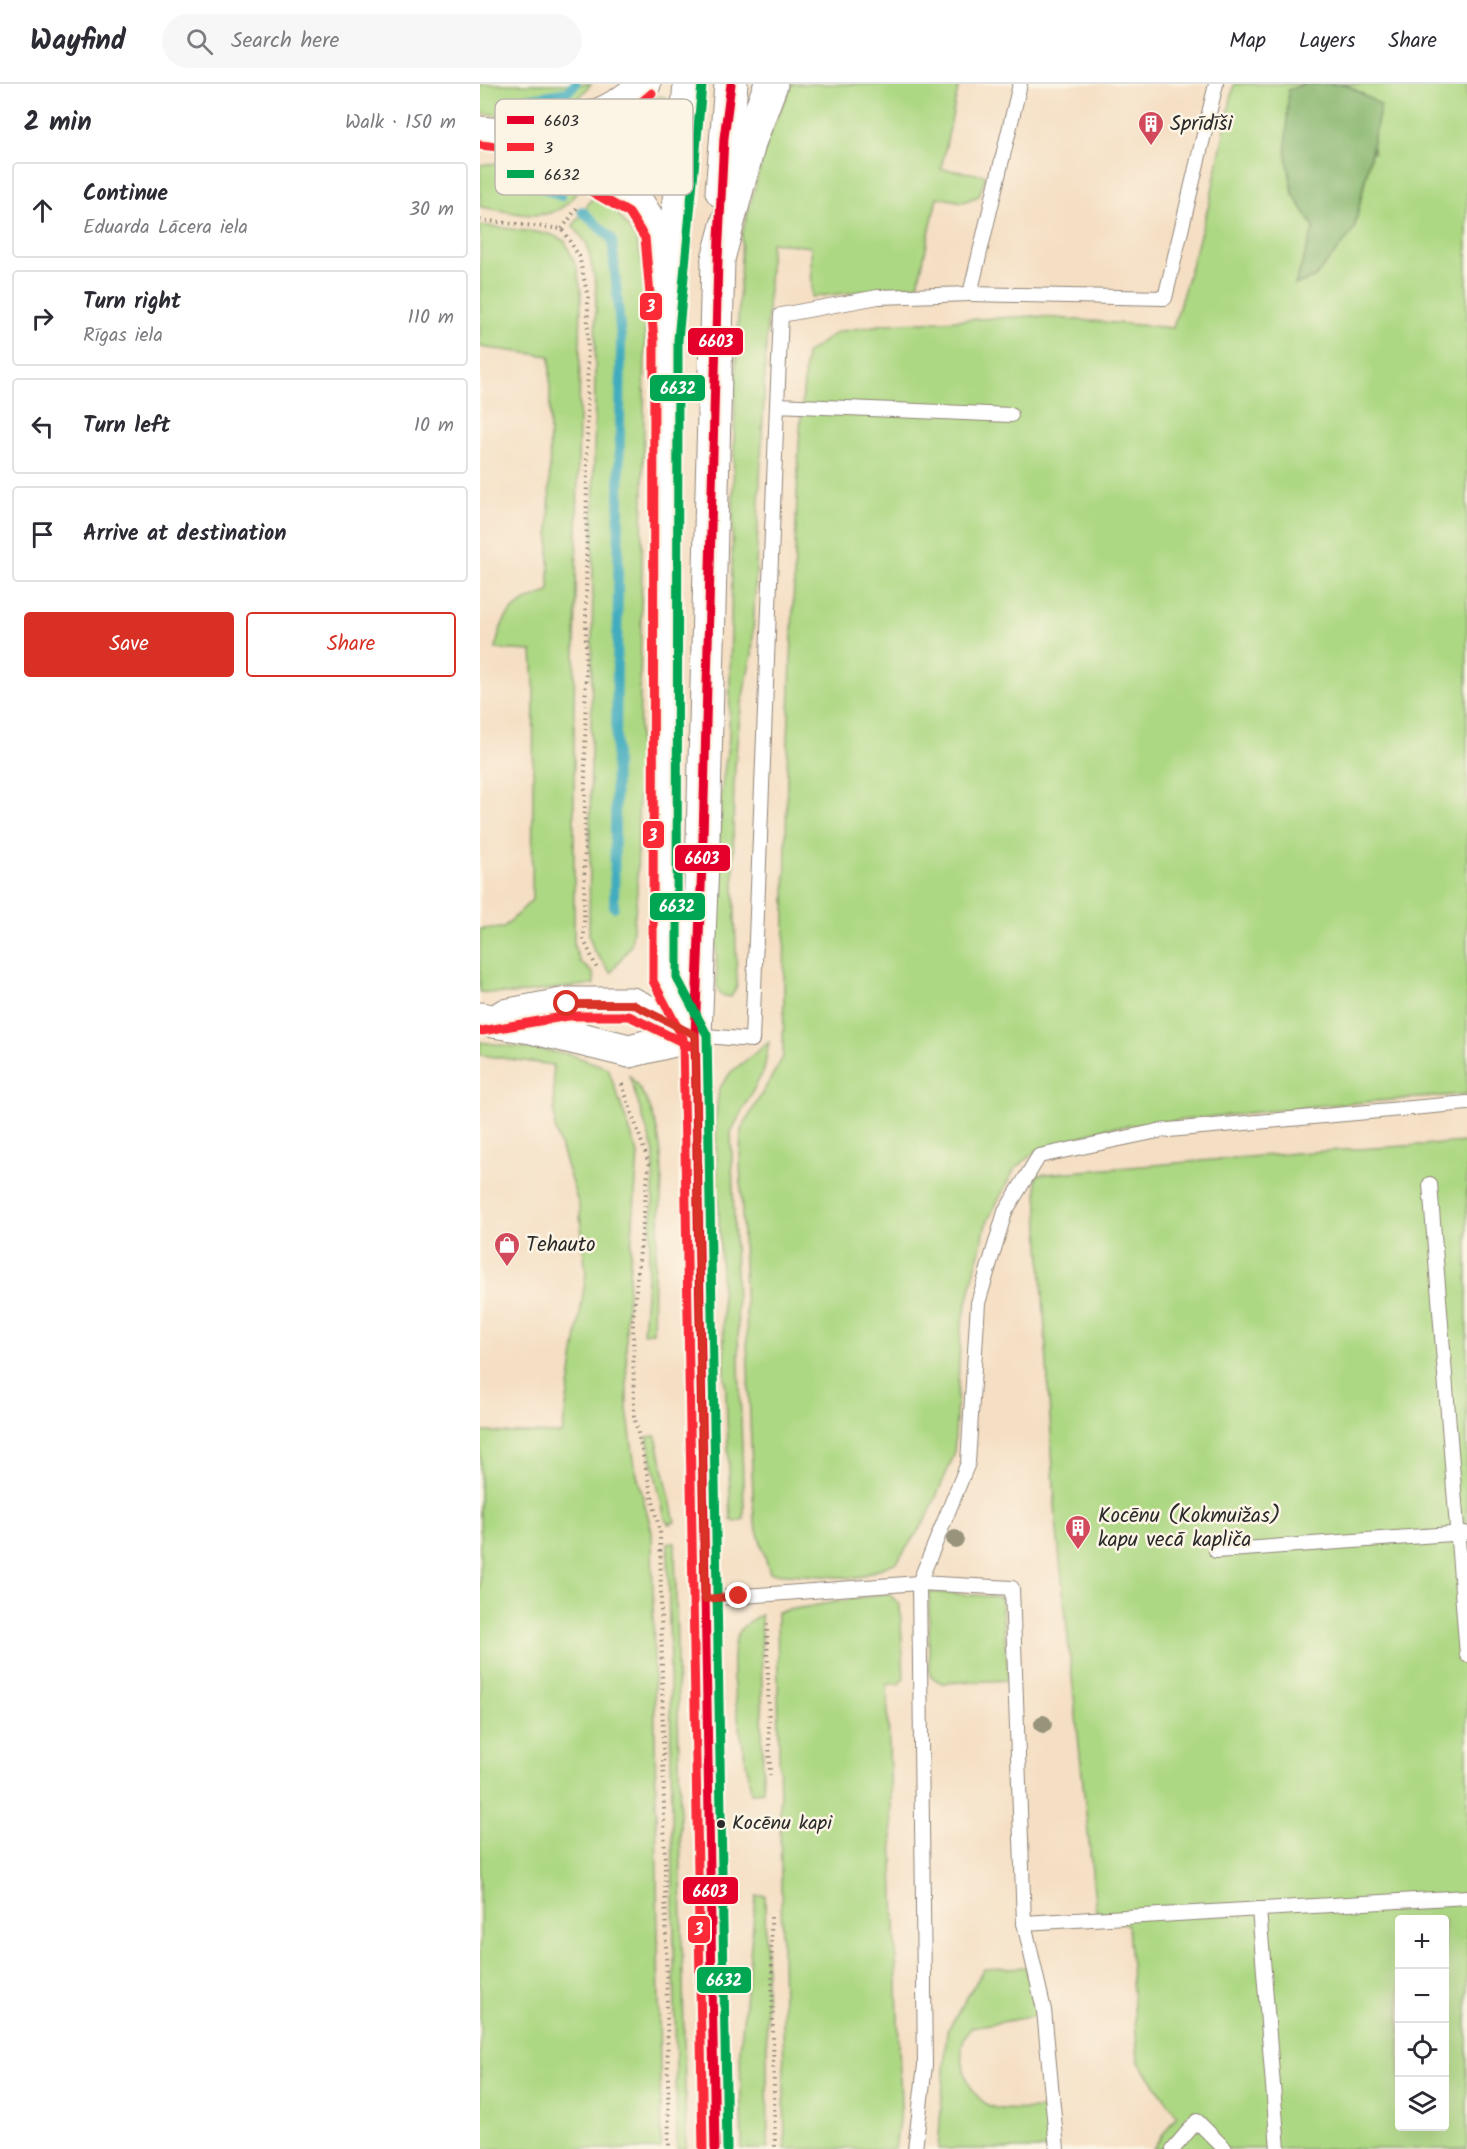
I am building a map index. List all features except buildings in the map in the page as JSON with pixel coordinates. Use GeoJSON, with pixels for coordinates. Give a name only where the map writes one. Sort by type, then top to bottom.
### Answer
{"type":"FeatureCollection","features":[{"type":"Feature","properties":{"kind":"main road"},"geometry":{"type":"LineString","coordinates":[[631,99],[644,84]]}},
{"type":"Feature","properties":{"kind":"main road"},"geometry":{"type":"LineString","coordinates":[[689,99],[690,84]]}},
{"type":"Feature","properties":{"kind":"main road"},"geometry":{"type":"LineString","coordinates":[[715,2149],[695,1035],[703,839],[718,258],[724,138],[731,84]]}},
{"type":"Feature","properties":{"kind":"main road"},"geometry":{"type":"LineString","coordinates":[[718,258],[750,140],[771,84]]}},
{"type":"Feature","properties":{"kind":"main road"},"geometry":{"type":"LineString","coordinates":[[480,134],[495,135]]}},
{"type":"Feature","properties":{"kind":"main road"},"geometry":{"type":"LineString","coordinates":[[622,195],[638,204],[657,234],[666,339],[665,981],[695,1035]]}},
{"type":"Feature","properties":{"kind":"main road"},"geometry":{"type":"LineString","coordinates":[[666,339],[680,195]]}},
{"type":"Feature","properties":{"kind":"main road"},"geometry":{"type":"LineString","coordinates":[[482,1019],[567,1004],[632,1004],[695,1035]]}},
{"type":"Feature","properties":{"kind":"main road"},"geometry":{"type":"LineString","coordinates":[[482,1019],[531,1027],[629,1051],[695,1035]]}},
{"type":"Feature","properties":{"kind":"lane"},"geometry":{"type":"LineString","coordinates":[[970,294],[1020,84]]}},
{"type":"Feature","properties":{"kind":"lane"},"geometry":{"type":"LineString","coordinates":[[695,1035],[752,1040],[781,315],[878,297],[970,294],[1165,298],[1216,84]]}},
{"type":"Feature","properties":{"kind":"lane"},"geometry":{"type":"LineString","coordinates":[[777,405],[1011,415]]}},
{"type":"Feature","properties":{"kind":"lane"},"geometry":{"type":"LineString","coordinates":[[915,2149],[925,2065],[919,1583],[968,1463],[978,1304],[1005,1212],[1039,1156],[1158,1131],[1467,1103]]}},
{"type":"Feature","properties":{"kind":"lane"},"geometry":{"type":"LineString","coordinates":[[1430,1184],[1462,1533],[1467,1655]]}},
{"type":"Feature","properties":{"kind":"lane"},"geometry":{"type":"LineString","coordinates":[[1216,1551],[1462,1533]]}},
{"type":"Feature","properties":{"kind":"lane"},"geometry":{"type":"LineString","coordinates":[[705,1599],[919,1583],[1012,1588],[1024,1923],[1044,2010],[1057,2149]]}},
{"type":"Feature","properties":{"kind":"lane"},"geometry":{"type":"LineString","coordinates":[[1024,1923],[1467,1897]]}},
{"type":"Feature","properties":{"kind":"lane"},"geometry":{"type":"LineString","coordinates":[[1259,1909],[1278,2149]]}},
{"type":"Feature","properties":{"kind":"lane"},"geometry":{"type":"LineString","coordinates":[[1173,2149],[1197,2121],[1225,2149]]}},
{"type":"Feature","properties":{"kind":"path"},"geometry":{"type":"LineString","coordinates":[[480,220],[562,230],[579,256],[588,297],[584,940],[602,980]]}},
{"type":"Feature","properties":{"kind":"path"},"geometry":{"type":"LineString","coordinates":[[621,1081],[649,1164],[633,1319],[634,1415],[660,1533],[669,2149]]}},
{"type":"Feature","properties":{"kind":"path"},"geometry":{"type":"LineString","coordinates":[[767,1623],[770,1779]]}},
{"type":"Feature","properties":{"kind":"path"},"geometry":{"type":"LineString","coordinates":[[771,1917],[775,2149]]}},
{"type":"Feature","properties":{"kind":"green space"},"geometry":{"type":"Polygon","coordinates":[[[480,84],[591,84],[578,99],[495,99],[495,115],[480,113],[480,84]]]}},
{"type":"Feature","properties":{"kind":"green space"},"geometry":{"type":"Polygon","coordinates":[[[792,84],[959,84],[941,169],[986,175],[979,196],[963,202],[937,197],[918,285],[812,297],[811,247],[771,242],[752,655],[743,695],[734,778],[733,862],[737,986],[731,997],[721,995],[717,988],[716,928],[721,793],[729,738],[735,390],[742,234],[768,138],[792,84]]]}},
{"type":"Feature","properties":{"kind":"green space"},"geometry":{"type":"Polygon","coordinates":[[[1234,84],[1305,84],[1288,90],[1293,194],[1314,227],[1295,285],[1315,277],[1354,230],[1372,150],[1374,154],[1363,94],[1345,84],[1467,84],[1467,1094],[1316,1106],[1107,1128],[1036,1151],[1014,1170],[986,1224],[961,1328],[954,1455],[927,1518],[897,1562],[857,1578],[770,1573],[754,1520],[740,1161],[741,1130],[783,1057],[787,769],[799,444],[806,354],[837,332],[886,324],[1033,316],[1173,328],[1210,201],[1234,84]]]}},
{"type":"Feature","properties":{"kind":"green space"},"geometry":{"type":"Polygon","coordinates":[[[1305,84],[1345,84],[1381,105],[1354,230],[1315,277],[1295,285],[1314,227],[1293,194],[1286,153],[1288,90],[1305,84]]]}},
{"type":"Feature","properties":{"kind":"green space"},"geometry":{"type":"Polygon","coordinates":[[[655,96],[666,99],[652,99],[655,96]]]}},
{"type":"Feature","properties":{"kind":"green space"},"geometry":{"type":"Polygon","coordinates":[[[495,163],[495,195],[575,195],[564,207],[539,215],[480,207],[480,165],[495,163]]]}},
{"type":"Feature","properties":{"kind":"green space"},"geometry":{"type":"Polygon","coordinates":[[[594,195],[601,195],[616,211],[636,239],[646,276],[637,897],[631,945],[611,973],[594,951],[589,936],[596,285],[587,244],[573,226],[594,195]]]}},
{"type":"Feature","properties":{"kind":"green space"},"geometry":{"type":"Polygon","coordinates":[[[480,225],[550,234],[565,241],[577,269],[581,291],[574,710],[574,946],[580,962],[593,973],[594,984],[512,994],[480,992],[480,929],[503,928],[532,900],[534,684],[532,651],[496,649],[501,627],[512,611],[527,600],[549,592],[550,356],[480,347],[480,225]]]}},
{"type":"Feature","properties":{"kind":"green space"},"geometry":{"type":"Polygon","coordinates":[[[480,1042],[569,1054],[608,1068],[638,1154],[626,1318],[627,1409],[635,1467],[652,1532],[661,2149],[480,2149],[480,1432],[562,1434],[586,1274],[579,1206],[555,1129],[553,1065],[480,1055],[480,1042]]]}},
{"type":"Feature","properties":{"kind":"green space"},"geometry":{"type":"Polygon","coordinates":[[[769,1042],[764,1070],[731,1132],[744,1508],[744,1519],[736,1522],[731,1520],[715,1120],[719,1089],[731,1072],[769,1042]]]}},
{"type":"Feature","properties":{"kind":"green space"},"geometry":{"type":"Polygon","coordinates":[[[629,1075],[644,1097],[654,1120],[660,1144],[662,1170],[654,1273],[653,1332],[643,1333],[653,1203],[654,1152],[629,1075]]]}},
{"type":"Feature","properties":{"kind":"green space"},"geometry":{"type":"Polygon","coordinates":[[[1467,1142],[1467,2149],[1153,2149],[1177,2115],[1138,2061],[1128,1926],[1096,1911],[1056,1521],[1036,1175],[1296,1153],[1467,1142]]]}},
{"type":"Feature","properties":{"kind":"green space"},"geometry":{"type":"Polygon","coordinates":[[[656,1436],[675,1522],[669,1524],[665,1519],[647,1437],[656,1436]]]}},
{"type":"Feature","properties":{"kind":"green space"},"geometry":{"type":"Polygon","coordinates":[[[668,1543],[675,1543],[686,2149],[677,2149],[668,1543]]]}},
{"type":"Feature","properties":{"kind":"green space"},"geometry":{"type":"Polygon","coordinates":[[[929,1592],[1001,1597],[1009,1680],[942,1683],[931,1677],[929,1669],[929,1592]]]}},
{"type":"Feature","properties":{"kind":"green space"},"geometry":{"type":"Polygon","coordinates":[[[888,1593],[900,1605],[904,1678],[899,1684],[887,1684],[901,2106],[895,2149],[785,2149],[777,1612],[888,1593]]]}},
{"type":"Feature","properties":{"kind":"green space"},"geometry":{"type":"Polygon","coordinates":[[[761,1615],[763,1791],[751,1793],[734,1690],[733,1650],[741,1629],[761,1615]]]}},
{"type":"Feature","properties":{"kind":"green space"},"geometry":{"type":"Polygon","coordinates":[[[765,1895],[768,2149],[742,2149],[740,2050],[756,1896],[765,1895]]]}},
{"type":"Feature","properties":{"kind":"green space"},"geometry":{"type":"Polygon","coordinates":[[[1026,1967],[1036,2016],[972,2027],[964,2039],[962,2059],[973,2090],[987,2105],[1009,2109],[1048,2109],[1051,2149],[938,2149],[947,2031],[984,1969],[1026,1967]]]}},
{"type":"Feature","properties":{"kind":"waterway"},"geometry":{"type":"LineString","coordinates":[[528,99],[567,92],[575,84]]}},
{"type":"Feature","properties":{"kind":"waterway"},"geometry":{"type":"LineString","coordinates":[[582,211],[612,239],[621,339],[614,907]]}},
{"type":"Feature","properties":{"kind":"transit line","name":"6603"},"geometry":{"type":"LineString","coordinates":[[715,2149],[695,1035],[703,839],[718,259],[724,138],[731,84]]}},
{"type":"Feature","properties":{"kind":"transit line","name":"6632"},"geometry":{"type":"LineString","coordinates":[[693,181],[702,85]]}},
{"type":"Feature","properties":{"kind":"transit line","name":"3"},"geometry":{"type":"LineString","coordinates":[[645,99],[652,93]]}},
{"type":"Feature","properties":{"kind":"transit line","name":"3"},"geometry":{"type":"LineString","coordinates":[[480,145],[495,147]]}},
{"type":"Feature","properties":{"kind":"transit line","name":"3"},"geometry":{"type":"LineString","coordinates":[[598,195],[629,213],[645,238],[654,340],[653,981],[683,1038],[703,2149]]}},
{"type":"Feature","properties":{"kind":"transit line","name":"6632"},"geometry":{"type":"LineString","coordinates":[[692,195],[678,340],[677,978],[707,1035],[727,2149]]}},
{"type":"Feature","properties":{"kind":"transit line","name":"3"},"geometry":{"type":"LineString","coordinates":[[482,1031],[568,1016],[629,1016],[690,1046]]}},
{"type":"Feature","properties":{"kind":"place","name":"Sprīdīši"},"geometry":{"type":"Point","coordinates":[1151,147]}},
{"type":"Feature","properties":{"kind":"place","name":"Tehauto"},"geometry":{"type":"Point","coordinates":[507,1268]}},
{"type":"Feature","properties":{"kind":"place","name":"Kocēnu (Kokmuižas) kapu vecā kapliča"},"geometry":{"type":"Point","coordinates":[1078,1551]}},
{"type":"Feature","properties":{"kind":"place","name":"Kocēnu kapi"},"geometry":{"type":"Point","coordinates":[721,1824]}},
{"type":"Feature","properties":{"kind":"route"},"geometry":{"type":"LineString","coordinates":[[567,1004],[632,1004],[695,1035],[705,1599],[739,1596]]}}]}
